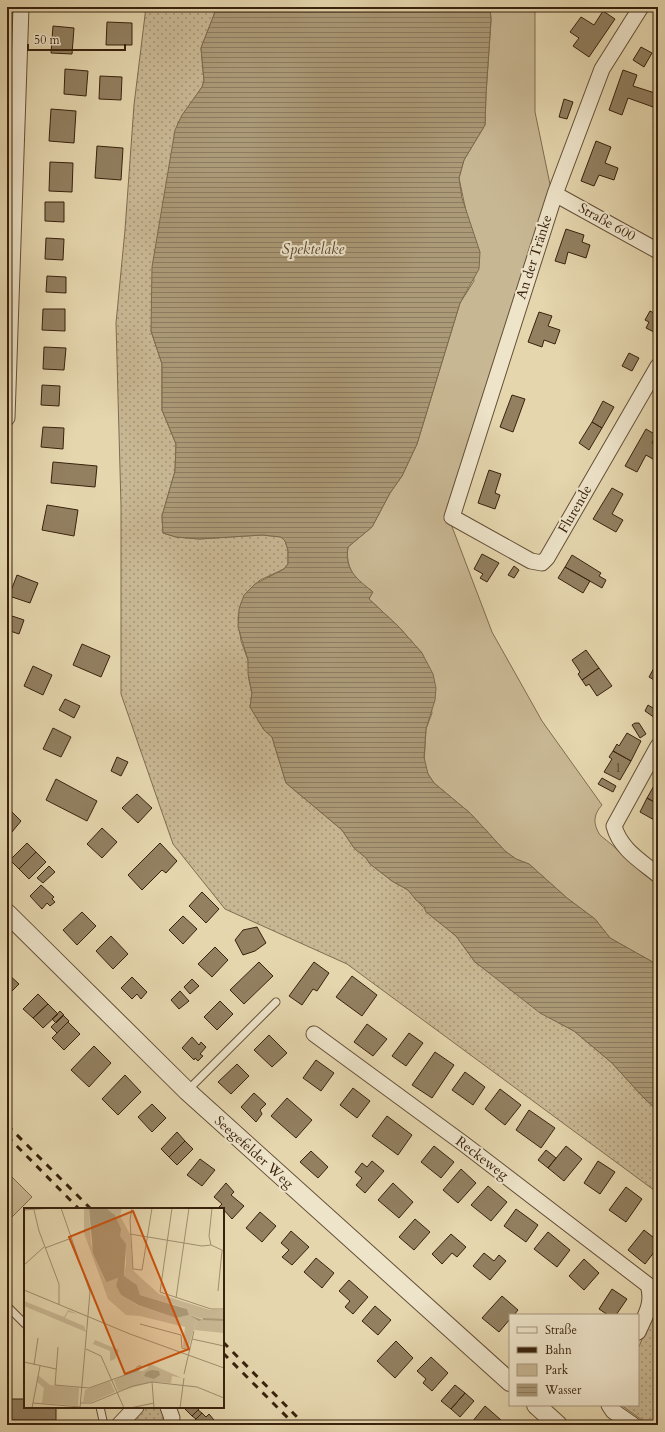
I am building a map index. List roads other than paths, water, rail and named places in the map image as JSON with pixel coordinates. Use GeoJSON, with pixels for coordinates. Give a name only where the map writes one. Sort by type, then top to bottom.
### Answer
{"type":"FeatureCollection","features":[{"type":"Feature","properties":{"kind":"street"},"geometry":{"type":"LineString","coordinates":[[7,418],[21,7]]}},
{"type":"Feature","properties":{"kind":"street","name":"An der Tränke"},"geometry":{"type":"LineString","coordinates":[[452,517],[555,194],[602,69],[641,7]]}},
{"type":"Feature","properties":{"kind":"street","name":"Straße 600"},"geometry":{"type":"LineString","coordinates":[[555,194],[658,251]]}},
{"type":"Feature","properties":{"kind":"street","name":"Flurende"},"geometry":{"type":"LineString","coordinates":[[452,517],[531,561],[542,563],[547,558],[658,366]]}},
{"type":"Feature","properties":{"kind":"street"},"geometry":{"type":"LineString","coordinates":[[658,746],[614,826],[616,836],[623,846],[658,875]]}},
{"type":"Feature","properties":{"kind":"street","name":"Seegefelder Weg"},"geometry":{"type":"LineString","coordinates":[[7,913],[187,1091],[509,1381]]}},
{"type":"Feature","properties":{"kind":"street","name":"Reckeweg"},"geometry":{"type":"LineString","coordinates":[[314,1034],[464,1144],[648,1285],[652,1294],[651,1302],[639,1330]]}},
{"type":"Feature","properties":{"kind":"street"},"geometry":{"type":"LineString","coordinates":[[537,1406],[558,1425]]}},
{"type":"Feature","properties":{"kind":"street"},"geometry":{"type":"LineString","coordinates":[[610,1406],[613,1411],[633,1425]]}},
{"type":"Feature","properties":{"kind":"street"},"geometry":{"type":"LineString","coordinates":[[119,1425],[135,1408]]}},
{"type":"Feature","properties":{"kind":"street"},"geometry":{"type":"LineString","coordinates":[[168,1408],[172,1418],[170,1425]]}},
{"type":"Feature","properties":{"kind":"lane"},"geometry":{"type":"LineString","coordinates":[[187,1091],[276,1002]]}},
{"type":"Feature","properties":{"kind":"lane"},"geometry":{"type":"LineString","coordinates":[[7,1306],[24,1323]]}},
{"type":"Feature","properties":{"kind":"lane"},"geometry":{"type":"LineString","coordinates":[[100,1408],[104,1425]]}},
{"type":"Feature","properties":{"kind":"water","name":"Spektelake"},"geometry":{"type":"Polygon","coordinates":[[[217,7],[490,7],[491,20],[485,125],[464,160],[459,178],[462,198],[480,252],[479,269],[460,303],[417,444],[402,476],[390,493],[372,527],[348,547],[348,562],[357,578],[373,592],[369,599],[399,627],[422,653],[433,674],[436,688],[435,700],[426,729],[424,757],[428,774],[434,783],[470,813],[505,851],[516,859],[529,864],[567,898],[595,919],[610,938],[658,965],[658,1111],[612,1063],[574,1031],[540,1013],[475,962],[456,936],[426,912],[424,906],[416,900],[408,890],[392,881],[370,864],[366,858],[354,848],[342,830],[286,783],[272,737],[264,730],[250,707],[252,693],[248,674],[248,660],[238,627],[239,609],[244,595],[255,584],[284,569],[288,564],[288,550],[285,541],[281,537],[262,535],[199,539],[176,537],[163,533],[162,516],[175,471],[176,444],[162,410],[162,364],[151,331],[152,267],[175,130],[182,115],[202,87],[204,81],[201,48],[217,7]]]}},
{"type":"Feature","properties":{"kind":"railway"},"geometry":{"type":"LineString","coordinates":[[7,1125],[90,1208]]}},
{"type":"Feature","properties":{"kind":"railway"},"geometry":{"type":"LineString","coordinates":[[7,1136],[78,1208]]}},
{"type":"Feature","properties":{"kind":"railway"},"geometry":{"type":"LineString","coordinates":[[224,1343],[305,1425]]}},
{"type":"Feature","properties":{"kind":"railway"},"geometry":{"type":"LineString","coordinates":[[224,1354],[295,1425]]}}]}
